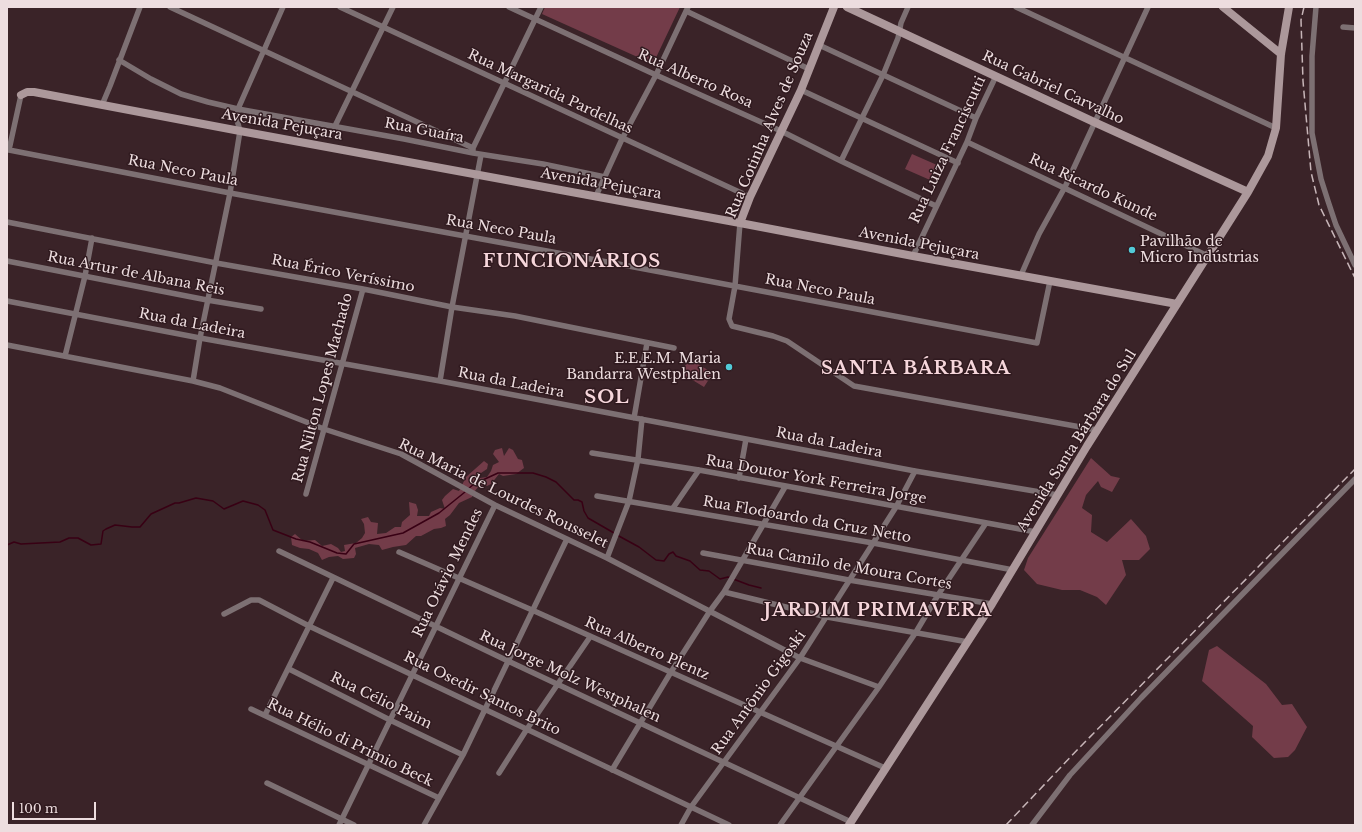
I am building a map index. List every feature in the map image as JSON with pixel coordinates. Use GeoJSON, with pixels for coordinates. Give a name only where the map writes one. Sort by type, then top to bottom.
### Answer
{"type":"FeatureCollection","features":[{"type":"Feature","properties":{"kind":"street"},"geometry":{"type":"LineString","coordinates":[[102,105],[140,7]]}},
{"type":"Feature","properties":{"kind":"street"},"geometry":{"type":"LineString","coordinates":[[170,7],[473,151],[541,7]]}},
{"type":"Feature","properties":{"kind":"street"},"geometry":{"type":"LineString","coordinates":[[193,381],[207,300],[230,193],[240,131],[238,109],[283,7]]}},
{"type":"Feature","properties":{"kind":"street","name":"Rua Margarida Pardelhas"},"geometry":{"type":"LineString","coordinates":[[340,7],[750,197]]}},
{"type":"Feature","properties":{"kind":"street"},"geometry":{"type":"LineString","coordinates":[[335,126],[393,7]]}},
{"type":"Feature","properties":{"kind":"street","name":"Rua Alberto Rosa"},"geometry":{"type":"LineString","coordinates":[[509,7],[781,131],[936,206]]}},
{"type":"Feature","properties":{"kind":"street","name":"Rua Cotinha Alves de Souza"},"geometry":{"type":"LineString","coordinates":[[834,7],[801,90],[750,197],[740,223],[734,286],[728,319],[732,326],[787,341],[854,386],[1098,430]]}},
{"type":"Feature","properties":{"kind":"street","name":"Rua Gabriel Carvalho"},"geometry":{"type":"LineString","coordinates":[[847,7],[1248,192]]}},
{"type":"Feature","properties":{"kind":"street"},"geometry":{"type":"LineString","coordinates":[[841,161],[883,75],[898,38],[901,23],[908,7]]}},
{"type":"Feature","properties":{"kind":"street"},"geometry":{"type":"LineString","coordinates":[[1016,7],[1026,9],[1124,58],[1276,128]]}},
{"type":"Feature","properties":{"kind":"street"},"geometry":{"type":"LineString","coordinates":[[1020,275],[1039,234],[1065,187],[1148,7]]}},
{"type":"Feature","properties":{"kind":"street"},"geometry":{"type":"LineString","coordinates":[[1223,7],[1281,54]]}},
{"type":"Feature","properties":{"kind":"street","name":"Avenida Santa Bárbara do Sul"},"geometry":{"type":"LineString","coordinates":[[850,824],[992,604],[1098,430],[1248,192],[1268,156],[1276,128],[1281,54],[1289,7]]}},
{"type":"Feature","properties":{"kind":"street"},"geometry":{"type":"LineString","coordinates":[[1316,7],[1312,56],[1312,133],[1321,179],[1328,201],[1336,225],[1355,265]]}},
{"type":"Feature","properties":{"kind":"street"},"geometry":{"type":"LineString","coordinates":[[596,196],[622,139],[656,75],[687,9],[809,68]]}},
{"type":"Feature","properties":{"kind":"street"},"geometry":{"type":"LineString","coordinates":[[1343,27],[1355,28]]}},
{"type":"Feature","properties":{"kind":"street"},"geometry":{"type":"LineString","coordinates":[[819,45],[976,118]]}},
{"type":"Feature","properties":{"kind":"street","name":"Rua Guaíra"},"geometry":{"type":"LineString","coordinates":[[119,60],[151,79],[181,94],[208,102],[238,109],[473,151],[481,155],[543,164],[605,177]]}},
{"type":"Feature","properties":{"kind":"street","name":"Rua Luiza Franciscutti"},"geometry":{"type":"LineString","coordinates":[[913,256],[958,162],[976,118],[996,76]]}},
{"type":"Feature","properties":{"kind":"street"},"geometry":{"type":"LineString","coordinates":[[801,90],[958,162]]}},
{"type":"Feature","properties":{"kind":"street","name":"Avenida Pejuçara"},"geometry":{"type":"LineString","coordinates":[[21,95],[27,92],[34,92],[1177,304]]}},
{"type":"Feature","properties":{"kind":"street"},"geometry":{"type":"LineString","coordinates":[[8,150],[21,95]]}},
{"type":"Feature","properties":{"kind":"street","name":"Rua Ricardo Kunde"},"geometry":{"type":"LineString","coordinates":[[967,142],[1065,187],[1208,256]]}},
{"type":"Feature","properties":{"kind":"street","name":"Rua Neco Paula"},"geometry":{"type":"LineString","coordinates":[[8,150],[230,193],[1037,343],[1050,281]]}},
{"type":"Feature","properties":{"kind":"street"},"geometry":{"type":"LineString","coordinates":[[440,381],[452,307],[481,155]]}},
{"type":"Feature","properties":{"kind":"street","name":"Rua Érico Veríssimo"},"geometry":{"type":"LineString","coordinates":[[7,222],[216,263],[363,288],[452,307],[515,316],[674,348]]}},
{"type":"Feature","properties":{"kind":"street"},"geometry":{"type":"LineString","coordinates":[[65,356],[85,276],[92,238]]}},
{"type":"Feature","properties":{"kind":"street","name":"Rua Artur de Albana Reis"},"geometry":{"type":"LineString","coordinates":[[7,261],[261,309]]}},
{"type":"Feature","properties":{"kind":"street","name":"Rua Nilton Lopes Machado"},"geometry":{"type":"LineString","coordinates":[[306,494],[363,288]]}},
{"type":"Feature","properties":{"kind":"street","name":"Rua da Ladeira"},"geometry":{"type":"LineString","coordinates":[[7,301],[915,471],[1058,496]]}},
{"type":"Feature","properties":{"kind":"street"},"geometry":{"type":"LineString","coordinates":[[634,418],[647,343]]}},
{"type":"Feature","properties":{"kind":"street","name":"Rua Maria de Lourdes Rousselet"},"geometry":{"type":"LineString","coordinates":[[7,346],[193,381],[220,388],[324,429],[401,454],[495,505],[607,558],[800,658],[879,687]]}},
{"type":"Feature","properties":{"kind":"street"},"geometry":{"type":"LineString","coordinates":[[607,558],[629,501],[638,460],[642,419]]}},
{"type":"Feature","properties":{"kind":"street"},"geometry":{"type":"LineString","coordinates":[[739,478],[746,439]]}},
{"type":"Feature","properties":{"kind":"street","name":"Rua Doutor York Ferreira Jorge"},"geometry":{"type":"LineString","coordinates":[[592,452],[1036,532]]}},
{"type":"Feature","properties":{"kind":"street"},"geometry":{"type":"LineString","coordinates":[[673,508],[698,470]]}},
{"type":"Feature","properties":{"kind":"street","name":"Rua Antônio Gigoski"},"geometry":{"type":"LineString","coordinates":[[681,825],[691,807],[800,658],[896,507],[915,471]]}},
{"type":"Feature","properties":{"kind":"street"},"geometry":{"type":"LineString","coordinates":[[1032,825],[1070,775],[1141,698],[1355,479]]}},
{"type":"Feature","properties":{"kind":"street"},"geometry":{"type":"LineString","coordinates":[[612,770],[671,672],[724,592],[785,487]]}},
{"type":"Feature","properties":{"kind":"street","name":"Rua Flodoardo da Cruz Netto"},"geometry":{"type":"LineString","coordinates":[[597,496],[873,543],[1013,570]]}},
{"type":"Feature","properties":{"kind":"street","name":"Rua Otávio Mendes"},"geometry":{"type":"LineString","coordinates":[[340,822],[495,505]]}},
{"type":"Feature","properties":{"kind":"street"},"geometry":{"type":"LineString","coordinates":[[780,825],[798,798],[838,747],[879,687],[916,632],[961,559],[986,523]]}},
{"type":"Feature","properties":{"kind":"street"},"geometry":{"type":"LineString","coordinates":[[424,825],[463,755],[567,539]]}},
{"type":"Feature","properties":{"kind":"street","name":"Rua Jorge Molz Westphalen"},"geometry":{"type":"LineString","coordinates":[[279,551],[508,661],[724,762],[850,824]]}},
{"type":"Feature","properties":{"kind":"street","name":"Rua Alberto Plentz"},"geometry":{"type":"LineString","coordinates":[[399,552],[885,768]]}},
{"type":"Feature","properties":{"kind":"street","name":"Rua Camilo de Moura Cortes"},"geometry":{"type":"LineString","coordinates":[[703,553],[849,580],[992,604]]}},
{"type":"Feature","properties":{"kind":"street"},"geometry":{"type":"LineString","coordinates":[[265,715],[333,578]]}},
{"type":"Feature","properties":{"kind":"street"},"geometry":{"type":"LineString","coordinates":[[724,592],[827,617],[968,642]]}},
{"type":"Feature","properties":{"kind":"street","name":"Rua Osedir Santos Brito"},"geometry":{"type":"LineString","coordinates":[[224,614],[251,600],[259,600],[309,626],[729,825]]}},
{"type":"Feature","properties":{"kind":"street"},"geometry":{"type":"LineString","coordinates":[[499,773],[590,636]]}},
{"type":"Feature","properties":{"kind":"street","name":"Rua Célio Paim"},"geometry":{"type":"LineString","coordinates":[[288,669],[463,755]]}},
{"type":"Feature","properties":{"kind":"street","name":"Rua Hélio di Primio Beck"},"geometry":{"type":"LineString","coordinates":[[251,709],[438,798]]}},
{"type":"Feature","properties":{"kind":"street"},"geometry":{"type":"LineString","coordinates":[[267,783],[340,822],[354,825]]}},
{"type":"Feature","properties":{"kind":"shaded area"},"geometry":{"type":"Polygon","coordinates":[[[545,7],[680,7],[653,64],[542,14],[545,7]]]}},
{"type":"Feature","properties":{"kind":"shaded area"},"geometry":{"type":"Polygon","coordinates":[[[912,154],[937,165],[930,180],[905,169],[912,154]]]}},
{"type":"Feature","properties":{"kind":"shaded area"},"geometry":{"type":"Polygon","coordinates":[[[689,359],[713,373],[704,387],[681,373],[689,359]]]}},
{"type":"Feature","properties":{"kind":"shaded area"},"geometry":{"type":"Polygon","coordinates":[[[502,448],[504,456],[509,448],[513,450],[518,459],[522,460],[524,468],[516,474],[503,476],[499,474],[491,484],[487,486],[479,486],[472,497],[459,503],[445,519],[446,526],[434,529],[421,536],[416,536],[406,545],[382,550],[379,545],[369,544],[355,548],[356,554],[354,558],[343,559],[338,556],[329,557],[322,560],[318,553],[292,545],[291,537],[295,534],[303,541],[315,540],[322,546],[331,544],[338,548],[341,552],[345,551],[344,545],[356,543],[362,538],[365,533],[364,524],[361,519],[368,517],[371,522],[378,523],[377,534],[386,533],[395,527],[401,527],[402,522],[410,515],[409,502],[416,504],[418,510],[417,516],[429,516],[431,512],[440,508],[445,509],[442,500],[445,496],[453,489],[459,491],[466,477],[484,461],[488,464],[487,469],[478,475],[480,478],[487,477],[493,465],[499,462],[493,454],[495,450],[502,448]]]}},
{"type":"Feature","properties":{"kind":"shaded area"},"geometry":{"type":"Polygon","coordinates":[[[1091,458],[1111,476],[1120,478],[1112,492],[1101,487],[1098,481],[1086,495],[1082,508],[1092,515],[1091,532],[1107,542],[1131,519],[1146,536],[1150,549],[1139,560],[1122,560],[1126,575],[1106,605],[1097,597],[1080,590],[1062,590],[1037,584],[1024,570],[1028,558],[1091,458]]]}},
{"type":"Feature","properties":{"kind":"shaded area"},"geometry":{"type":"Polygon","coordinates":[[[1217,646],[1266,684],[1282,705],[1292,704],[1307,727],[1295,750],[1288,757],[1274,758],[1252,737],[1253,726],[1202,681],[1209,650],[1217,646]]]}},
{"type":"Feature","properties":{"kind":"waterway"},"geometry":{"type":"LineString","coordinates":[[468,489],[474,484],[498,473],[533,473],[556,482],[574,500],[582,502],[584,511],[588,518],[614,533]]}},
{"type":"Feature","properties":{"kind":"waterway"},"geometry":{"type":"LineString","coordinates":[[7,545],[14,542],[21,544],[60,542],[69,538],[78,538],[91,545],[101,544],[103,531],[106,529],[115,525],[140,527],[151,514],[175,503],[196,498],[213,501],[224,509],[243,501],[258,505],[265,510],[273,530],[296,539],[310,542],[337,553],[346,554],[354,544],[403,533],[439,513],[465,492]]}},
{"type":"Feature","properties":{"kind":"waterway"},"geometry":{"type":"LineString","coordinates":[[617,535],[639,547],[656,560],[664,561],[669,554],[673,552],[676,556],[690,561],[700,570],[709,571],[720,579],[728,577],[761,588]]}},
{"type":"Feature","properties":{"kind":"railway"},"geometry":{"type":"LineString","coordinates":[[1304,7],[1301,20],[1303,81],[1311,172],[1319,205],[1355,278]]}},
{"type":"Feature","properties":{"kind":"railway"},"geometry":{"type":"LineString","coordinates":[[1006,825],[1080,747],[1355,469]]}},
{"type":"Feature","properties":{"kind":"place","name":"Pavilhão de Micro Indústrias"},"geometry":{"type":"Point","coordinates":[1132,250]}},
{"type":"Feature","properties":{"kind":"place","name":"E.E.E.M. Maria Bandarra Westphalen"},"geometry":{"type":"Point","coordinates":[729,367]}},
{"type":"Feature","properties":{"kind":"district","name":"FUNCIONÁRIOS"},"geometry":{"type":"Point","coordinates":[572,262]}},
{"type":"Feature","properties":{"kind":"district","name":"SANTA BÁRBARA"},"geometry":{"type":"Point","coordinates":[916,369]}},
{"type":"Feature","properties":{"kind":"district","name":"SOL"},"geometry":{"type":"Point","coordinates":[607,398]}},
{"type":"Feature","properties":{"kind":"district","name":"JARDIM PRIMAVERA"},"geometry":{"type":"Point","coordinates":[878,611]}}]}
